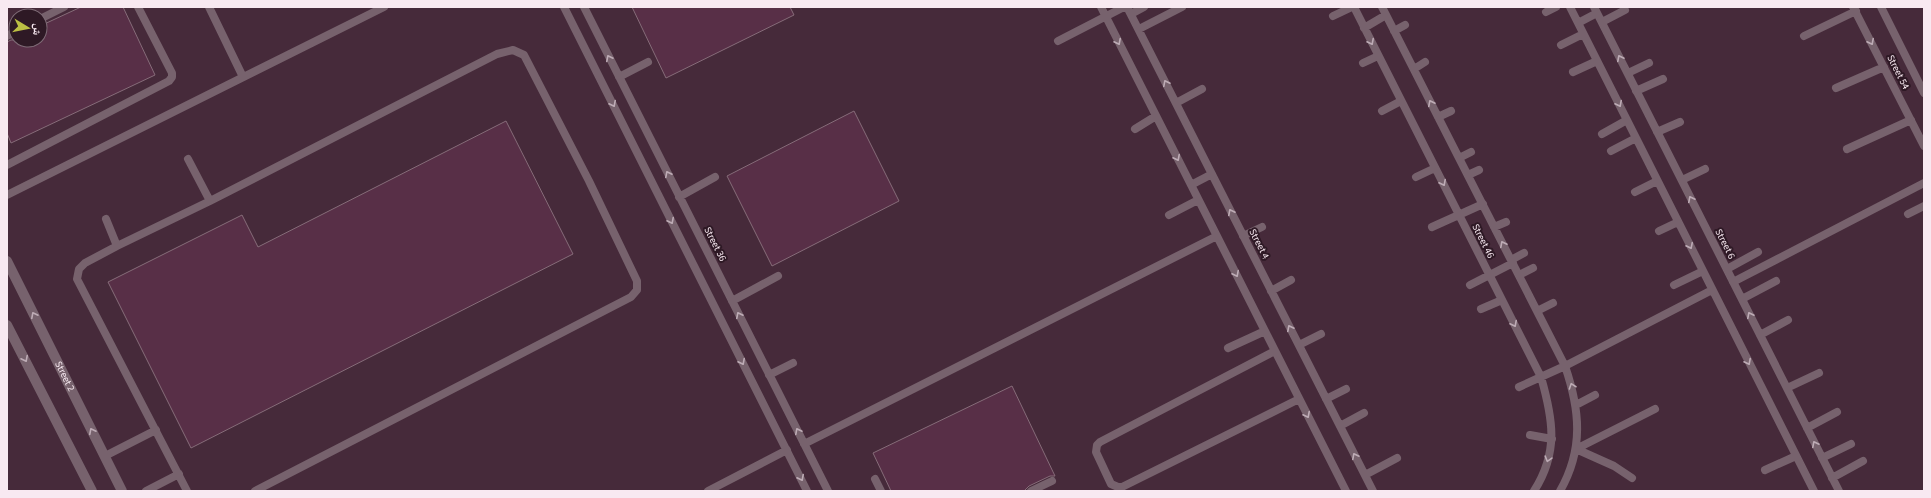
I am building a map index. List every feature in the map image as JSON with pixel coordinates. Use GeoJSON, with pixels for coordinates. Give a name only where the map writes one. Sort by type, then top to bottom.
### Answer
{"type":"FeatureCollection","features":[{"type":"Feature","properties":{"kind":"street","name":"Street 2"},"geometry":{"type":"LineString","coordinates":[[7,261],[122,491]]}},
{"type":"Feature","properties":{"kind":"street"},"geometry":{"type":"LineString","coordinates":[[7,325],[92,491]]}},
{"type":"Feature","properties":{"kind":"lane"},"geometry":{"type":"LineString","coordinates":[[48,15],[64,7]]}},
{"type":"Feature","properties":{"kind":"lane"},"geometry":{"type":"LineString","coordinates":[[7,165],[169,81],[172,73],[138,7]]}},
{"type":"Feature","properties":{"kind":"lane"},"geometry":{"type":"LineString","coordinates":[[209,7],[243,77]]}},
{"type":"Feature","properties":{"kind":"lane"},"geometry":{"type":"LineString","coordinates":[[7,195],[384,7]]}},
{"type":"Feature","properties":{"kind":"lane"},"geometry":{"type":"LineString","coordinates":[[564,7],[807,491]]}},
{"type":"Feature","properties":{"kind":"lane","name":"Street 36"},"geometry":{"type":"LineString","coordinates":[[584,7],[828,491]]}},
{"type":"Feature","properties":{"kind":"lane"},"geometry":{"type":"LineString","coordinates":[[1101,7],[1346,491]]}},
{"type":"Feature","properties":{"kind":"lane"},"geometry":{"type":"LineString","coordinates":[[1058,41],[1124,7]]}},
{"type":"Feature","properties":{"kind":"lane"},"geometry":{"type":"LineString","coordinates":[[1129,10],[1144,7]]}},
{"type":"Feature","properties":{"kind":"lane"},"geometry":{"type":"LineString","coordinates":[[1139,29],[1182,7]]}},
{"type":"Feature","properties":{"kind":"lane"},"geometry":{"type":"LineString","coordinates":[[1334,16],[1353,7]]}},
{"type":"Feature","properties":{"kind":"lane","name":"Street 46"},"geometry":{"type":"LineString","coordinates":[[1353,7],[1541,376],[1550,409],[1552,439],[1549,458],[1540,481],[1534,491]]}},
{"type":"Feature","properties":{"kind":"lane","name":"Street 46"},"geometry":{"type":"LineString","coordinates":[[1382,7],[1565,366],[1574,392],[1578,420],[1576,449],[1566,480],[1560,491]]}},
{"type":"Feature","properties":{"kind":"lane"},"geometry":{"type":"LineString","coordinates":[[1546,12],[1556,7]]}},
{"type":"Feature","properties":{"kind":"lane"},"geometry":{"type":"LineString","coordinates":[[1570,7],[1814,491]]}},
{"type":"Feature","properties":{"kind":"lane","name":"Street 54"},"geometry":{"type":"LineString","coordinates":[[1881,7],[1921,79],[1924,93]]}},
{"type":"Feature","properties":{"kind":"lane"},"geometry":{"type":"LineString","coordinates":[[1804,36],[1855,9]]}},
{"type":"Feature","properties":{"kind":"lane","name":"Street 54"},"geometry":{"type":"LineString","coordinates":[[1855,9],[1924,146]]}},
{"type":"Feature","properties":{"kind":"lane","name":"Street 4"},"geometry":{"type":"LineString","coordinates":[[1129,10],[1373,491]]}},
{"type":"Feature","properties":{"kind":"lane"},"geometry":{"type":"LineString","coordinates":[[1578,23],[1596,10]]}},
{"type":"Feature","properties":{"kind":"lane","name":"Street 6"},"geometry":{"type":"LineString","coordinates":[[1596,10],[1839,491]]}},
{"type":"Feature","properties":{"kind":"lane"},"geometry":{"type":"LineString","coordinates":[[1602,22],[1625,10]]}},
{"type":"Feature","properties":{"kind":"lane"},"geometry":{"type":"LineString","coordinates":[[1364,28],[1386,15]]}},
{"type":"Feature","properties":{"kind":"lane"},"geometry":{"type":"LineString","coordinates":[[1394,31],[1405,25]]}},
{"type":"Feature","properties":{"kind":"lane"},"geometry":{"type":"LineString","coordinates":[[1561,45],[1584,34]]}},
{"type":"Feature","properties":{"kind":"lane"},"geometry":{"type":"LineString","coordinates":[[187,491],[78,280],[79,269],[85,264],[118,246],[210,201],[497,54],[513,50],[524,55],[589,181],[637,281],[637,290],[631,297],[255,491]]}},
{"type":"Feature","properties":{"kind":"lane"},"geometry":{"type":"LineString","coordinates":[[1363,63],[1378,56]]}},
{"type":"Feature","properties":{"kind":"lane"},"geometry":{"type":"LineString","coordinates":[[1573,72],[1597,61]]}},
{"type":"Feature","properties":{"kind":"lane"},"geometry":{"type":"LineString","coordinates":[[619,77],[648,62]]}},
{"type":"Feature","properties":{"kind":"lane"},"geometry":{"type":"LineString","coordinates":[[1414,69],[1425,62]]}},
{"type":"Feature","properties":{"kind":"lane"},"geometry":{"type":"LineString","coordinates":[[1628,73],[1649,63]]}},
{"type":"Feature","properties":{"kind":"lane"},"geometry":{"type":"LineString","coordinates":[[1836,88],[1884,66]]}},
{"type":"Feature","properties":{"kind":"lane"},"geometry":{"type":"LineString","coordinates":[[1636,91],[1663,79]]}},
{"type":"Feature","properties":{"kind":"lane"},"geometry":{"type":"LineString","coordinates":[[1176,102],[1202,89]]}},
{"type":"Feature","properties":{"kind":"lane"},"geometry":{"type":"LineString","coordinates":[[1382,111],[1401,101]]}},
{"type":"Feature","properties":{"kind":"lane"},"geometry":{"type":"LineString","coordinates":[[1438,117],[1451,111]]}},
{"type":"Feature","properties":{"kind":"lane"},"geometry":{"type":"LineString","coordinates":[[1135,129],[1156,116]]}},
{"type":"Feature","properties":{"kind":"lane"},"geometry":{"type":"LineString","coordinates":[[1602,134],[1627,120]]}},
{"type":"Feature","properties":{"kind":"lane"},"geometry":{"type":"LineString","coordinates":[[1847,150],[1911,120]]}},
{"type":"Feature","properties":{"kind":"lane"},"geometry":{"type":"LineString","coordinates":[[1657,132],[1680,122]]}},
{"type":"Feature","properties":{"kind":"lane"},"geometry":{"type":"LineString","coordinates":[[1611,151],[1636,138]]}},
{"type":"Feature","properties":{"kind":"lane"},"geometry":{"type":"LineString","coordinates":[[1459,158],[1471,152]]}},
{"type":"Feature","properties":{"kind":"lane"},"geometry":{"type":"LineString","coordinates":[[188,159],[210,201]]}},
{"type":"Feature","properties":{"kind":"lane"},"geometry":{"type":"LineString","coordinates":[[1416,177],[1435,168]]}},
{"type":"Feature","properties":{"kind":"lane"},"geometry":{"type":"LineString","coordinates":[[1682,180],[1706,169]]}},
{"type":"Feature","properties":{"kind":"lane"},"geometry":{"type":"LineString","coordinates":[[1468,175],[1479,170]]}},
{"type":"Feature","properties":{"kind":"lane"},"geometry":{"type":"LineString","coordinates":[[1191,185],[1212,174]]}},
{"type":"Feature","properties":{"kind":"lane"},"geometry":{"type":"LineString","coordinates":[[679,197],[715,177]]}},
{"type":"Feature","properties":{"kind":"lane"},"geometry":{"type":"LineString","coordinates":[[1635,192],[1657,181]]}},
{"type":"Feature","properties":{"kind":"lane"},"geometry":{"type":"LineString","coordinates":[[1733,282],[1924,183]]}},
{"type":"Feature","properties":{"kind":"lane"},"geometry":{"type":"LineString","coordinates":[[1169,215],[1198,200]]}},
{"type":"Feature","properties":{"kind":"lane"},"geometry":{"type":"LineString","coordinates":[[1432,227],[1483,204]]}},
{"type":"Feature","properties":{"kind":"lane"},"geometry":{"type":"LineString","coordinates":[[1908,214],[1924,206]]}},
{"type":"Feature","properties":{"kind":"lane"},"geometry":{"type":"LineString","coordinates":[[106,219],[118,246]]}},
{"type":"Feature","properties":{"kind":"lane"},"geometry":{"type":"LineString","coordinates":[[1494,227],[1506,222]]}},
{"type":"Feature","properties":{"kind":"lane"},"geometry":{"type":"LineString","coordinates":[[1659,231],[1678,222]]}},
{"type":"Feature","properties":{"kind":"lane"},"geometry":{"type":"LineString","coordinates":[[1243,236],[1262,227]]}},
{"type":"Feature","properties":{"kind":"lane"},"geometry":{"type":"LineString","coordinates":[[804,444],[1217,236]]}},
{"type":"Feature","properties":{"kind":"lane"},"geometry":{"type":"LineString","coordinates":[[1727,269],[1758,252]]}},
{"type":"Feature","properties":{"kind":"lane"},"geometry":{"type":"LineString","coordinates":[[1470,285],[1490,275],[1524,253]]}},
{"type":"Feature","properties":{"kind":"lane"},"geometry":{"type":"LineString","coordinates":[[1518,275],[1533,268]]}},
{"type":"Feature","properties":{"kind":"lane"},"geometry":{"type":"LineString","coordinates":[[1674,285],[1703,271]]}},
{"type":"Feature","properties":{"kind":"lane"},"geometry":{"type":"LineString","coordinates":[[732,301],[778,276]]}},
{"type":"Feature","properties":{"kind":"lane"},"geometry":{"type":"LineString","coordinates":[[1271,291],[1291,280]]}},
{"type":"Feature","properties":{"kind":"lane"},"geometry":{"type":"LineString","coordinates":[[1742,299],[1776,281]]}},
{"type":"Feature","properties":{"kind":"lane"},"geometry":{"type":"LineString","coordinates":[[1519,387],[1565,366],[1712,290]]}},
{"type":"Feature","properties":{"kind":"lane"},"geometry":{"type":"LineString","coordinates":[[1481,309],[1502,300]]}},
{"type":"Feature","properties":{"kind":"lane"},"geometry":{"type":"LineString","coordinates":[[1537,311],[1553,303]]}},
{"type":"Feature","properties":{"kind":"lane"},"geometry":{"type":"LineString","coordinates":[[1760,335],[1788,320]]}},
{"type":"Feature","properties":{"kind":"lane"},"geometry":{"type":"LineString","coordinates":[[1228,348],[1265,331]]}},
{"type":"Feature","properties":{"kind":"lane"},"geometry":{"type":"LineString","coordinates":[[1299,345],[1321,334]]}},
{"type":"Feature","properties":{"kind":"lane"},"geometry":{"type":"LineString","coordinates":[[1275,351],[1100,442],[1097,445],[1096,452],[1112,484],[1118,487],[1122,486],[1299,399]]}},
{"type":"Feature","properties":{"kind":"lane"},"geometry":{"type":"LineString","coordinates":[[769,375],[793,364]]}},
{"type":"Feature","properties":{"kind":"lane"},"geometry":{"type":"LineString","coordinates":[[1787,388],[1819,373]]}},
{"type":"Feature","properties":{"kind":"lane"},"geometry":{"type":"LineString","coordinates":[[1326,399],[1346,389]]}},
{"type":"Feature","properties":{"kind":"lane"},"geometry":{"type":"LineString","coordinates":[[1576,405],[1595,395]]}},
{"type":"Feature","properties":{"kind":"lane"},"geometry":{"type":"LineString","coordinates":[[1576,449],[1655,409]]}},
{"type":"Feature","properties":{"kind":"lane"},"geometry":{"type":"LineString","coordinates":[[1807,428],[1837,412]]}},
{"type":"Feature","properties":{"kind":"lane"},"geometry":{"type":"LineString","coordinates":[[1340,426],[1364,413]]}},
{"type":"Feature","properties":{"kind":"lane"},"geometry":{"type":"LineString","coordinates":[[105,456],[156,430]]}},
{"type":"Feature","properties":{"kind":"lane"},"geometry":{"type":"LineString","coordinates":[[1530,435],[1552,439]]}},
{"type":"Feature","properties":{"kind":"lane"},"geometry":{"type":"LineString","coordinates":[[1822,458],[1851,444]]}},
{"type":"Feature","properties":{"kind":"lane"},"geometry":{"type":"LineString","coordinates":[[1576,449],[1614,466],[1632,478]]}},
{"type":"Feature","properties":{"kind":"lane"},"geometry":{"type":"LineString","coordinates":[[708,491],[787,450]]}},
{"type":"Feature","properties":{"kind":"lane"},"geometry":{"type":"LineString","coordinates":[[1765,470],[1796,456]]}},
{"type":"Feature","properties":{"kind":"lane"},"geometry":{"type":"LineString","coordinates":[[1365,475],[1397,458]]}},
{"type":"Feature","properties":{"kind":"lane"},"geometry":{"type":"LineString","coordinates":[[1832,478],[1863,462]]}},
{"type":"Feature","properties":{"kind":"lane"},"geometry":{"type":"LineString","coordinates":[[146,491],[179,474]]}},
{"type":"Feature","properties":{"kind":"lane"},"geometry":{"type":"LineString","coordinates":[[875,479],[881,491]]}},
{"type":"Feature","properties":{"kind":"lane"},"geometry":{"type":"LineString","coordinates":[[1032,491],[1052,481]]}},
{"type":"Feature","properties":{"kind":"shaded area"},"geometry":{"type":"Polygon","coordinates":[[[7,7],[1924,7],[1924,491],[7,491],[7,7]]]}},
{"type":"Feature","properties":{"kind":"building"},"geometry":{"type":"Polygon","coordinates":[[[81,7],[123,7],[155,75],[11,143],[7,133],[7,42],[8,48],[48,48],[48,22],[81,7]]]}},
{"type":"Feature","properties":{"kind":"building"},"geometry":{"type":"Polygon","coordinates":[[[632,7],[790,7],[794,15],[666,78],[632,7]]]}},
{"type":"Feature","properties":{"kind":"building"},"geometry":{"type":"Polygon","coordinates":[[[854,111],[899,201],[772,266],[727,176],[854,111]]]}},
{"type":"Feature","properties":{"kind":"building"},"geometry":{"type":"Polygon","coordinates":[[[506,121],[573,254],[191,448],[108,282],[242,215],[258,247],[506,121]]]}},
{"type":"Feature","properties":{"kind":"building"},"geometry":{"type":"Polygon","coordinates":[[[1012,386],[1055,476],[1050,476],[1029,486],[1024,491],[891,491],[873,453],[1012,386]]]}}]}
